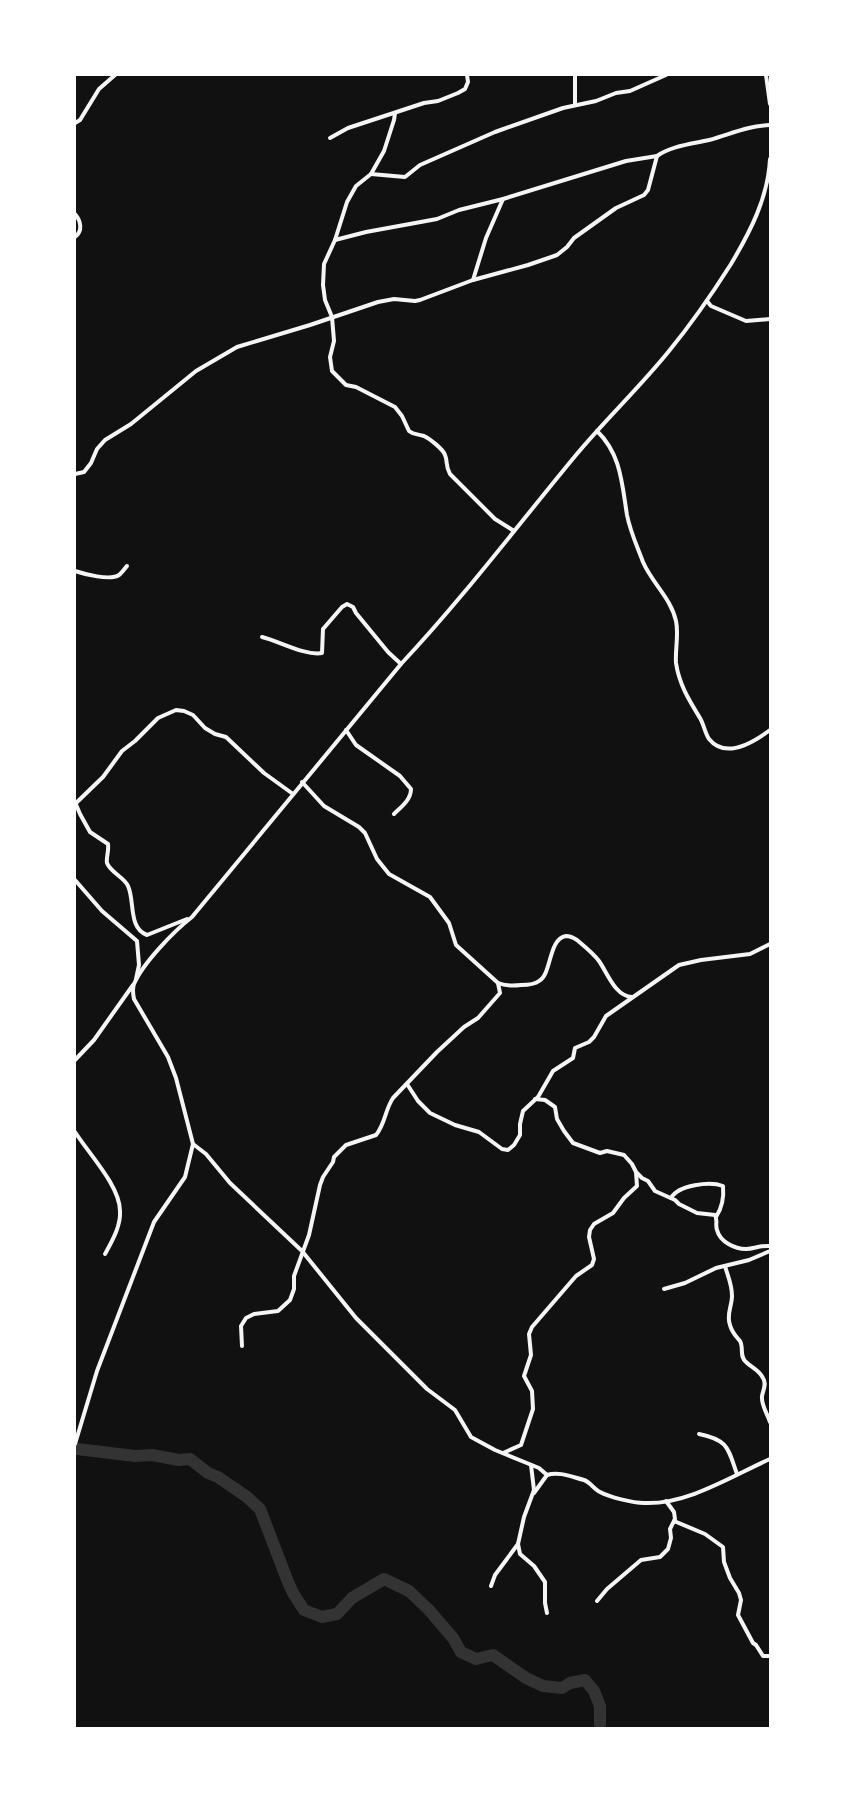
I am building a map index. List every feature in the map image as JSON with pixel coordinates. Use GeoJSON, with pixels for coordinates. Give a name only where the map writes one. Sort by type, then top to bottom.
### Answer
{"type":"FeatureCollection","features":[{"type":"Feature","properties":{"kind":"street"},"geometry":{"type":"LineString","coordinates":[[75,128],[99,89],[115,75]]}},
{"type":"Feature","properties":{"kind":"street"},"geometry":{"type":"LineString","coordinates":[[330,138],[348,128],[424,103],[438,101],[458,93],[465,89],[468,82],[467,75]]}},
{"type":"Feature","properties":{"kind":"street"},"geometry":{"type":"LineString","coordinates":[[575,75],[575,105]]}},
{"type":"Feature","properties":{"kind":"street"},"geometry":{"type":"LineString","coordinates":[[370,174],[406,177],[420,165],[495,132],[537,116],[630,91],[666,75]]}},
{"type":"Feature","properties":{"kind":"street"},"geometry":{"type":"LineString","coordinates":[[766,75],[770,104]]}},
{"type":"Feature","properties":{"kind":"street"},"geometry":{"type":"LineString","coordinates":[[395,113],[384,151],[370,174],[356,186],[347,202],[335,240],[324,264],[323,285],[325,300],[332,317],[334,341],[330,357],[332,371],[346,385],[356,386],[395,407],[402,416],[408,432],[424,436],[441,449],[445,455],[446,467],[450,474],[495,518],[514,531]]}},
{"type":"Feature","properties":{"kind":"street"},"geometry":{"type":"LineString","coordinates":[[75,123],[80,120]]}},
{"type":"Feature","properties":{"kind":"street"},"geometry":{"type":"LineString","coordinates":[[335,240],[366,232],[437,219],[459,210],[503,199],[626,161],[657,156],[664,151],[710,140],[752,126],[770,125]]}},
{"type":"Feature","properties":{"kind":"street"},"geometry":{"type":"LineString","coordinates":[[75,474],[84,472],[91,463],[97,449],[105,440],[131,424],[196,371],[237,346],[386,300],[420,300],[472,280],[528,265],[557,254],[567,247],[574,238],[616,208],[644,195],[648,190],[657,156]]}},
{"type":"Feature","properties":{"kind":"street"},"geometry":{"type":"LineString","coordinates":[[75,1060],[94,1040],[151,959],[182,925],[192,917],[302,782],[401,664],[435,628],[597,431],[668,352],[707,301],[746,240],[762,204],[769,175],[770,159]]}},
{"type":"Feature","properties":{"kind":"street"},"geometry":{"type":"LineString","coordinates":[[472,280],[486,238],[503,199]]}},
{"type":"Feature","properties":{"kind":"street"},"geometry":{"type":"LineString","coordinates":[[75,214],[81,229],[75,237]]}},
{"type":"Feature","properties":{"kind":"street"},"geometry":{"type":"LineString","coordinates":[[707,301],[711,306],[746,321],[770,319]]}},
{"type":"Feature","properties":{"kind":"street"},"geometry":{"type":"LineString","coordinates":[[597,431],[605,439],[621,472],[631,531],[644,564],[668,600],[673,611],[677,623],[676,661],[679,678],[684,692],[701,720],[706,735],[711,741],[720,746],[728,749],[738,749],[770,730]]}},
{"type":"Feature","properties":{"kind":"street"},"geometry":{"type":"LineString","coordinates":[[75,571],[112,577],[118,576],[127,566]]}},
{"type":"Feature","properties":{"kind":"street"},"geometry":{"type":"LineString","coordinates":[[262,637],[300,650],[318,654],[322,653],[323,629],[342,607],[348,604],[353,607],[388,652],[401,664]]}},
{"type":"Feature","properties":{"kind":"street"},"geometry":{"type":"LineString","coordinates":[[192,917],[146,935],[142,933],[134,917],[128,886],[109,867],[107,862],[108,844],[90,832],[75,803],[103,777],[122,751],[158,718],[176,710],[193,715],[205,728],[226,737],[264,773],[293,794]]}},
{"type":"Feature","properties":{"kind":"street"},"geometry":{"type":"LineString","coordinates":[[346,730],[356,744],[400,776],[412,789],[408,800],[394,814]]}},
{"type":"Feature","properties":{"kind":"street"},"geometry":{"type":"LineString","coordinates":[[302,782],[324,806],[360,828],[377,859],[389,874],[430,897],[449,922],[456,945],[498,984],[504,986],[522,985],[542,980],[555,946],[566,936],[572,937],[582,944],[598,960],[618,991],[625,996],[634,997]]}},
{"type":"Feature","properties":{"kind":"street"},"geometry":{"type":"LineString","coordinates":[[75,880],[102,911],[137,941],[139,965],[133,994],[134,999],[168,1057],[176,1078],[193,1144],[185,1177],[154,1222],[97,1370],[75,1444]]}},
{"type":"Feature","properties":{"kind":"street"},"geometry":{"type":"LineString","coordinates":[[407,1084],[430,1113],[455,1125],[478,1132],[504,1150],[514,1145],[520,1135],[523,1111],[536,1100],[553,1071],[573,1058],[575,1048],[589,1042],[594,1037],[606,1016],[679,965],[701,960],[750,954],[770,944]]}},
{"type":"Feature","properties":{"kind":"street"},"geometry":{"type":"LineString","coordinates":[[242,1346],[241,1326],[246,1318],[254,1314],[278,1310],[290,1300],[294,1288],[294,1276],[309,1234],[323,1177],[334,1162],[334,1157],[346,1145],[376,1135],[382,1125],[388,1106],[437,1052],[491,1005],[500,993],[498,984]]}},
{"type":"Feature","properties":{"kind":"street"},"geometry":{"type":"LineString","coordinates":[[536,1100],[545,1100],[555,1107],[557,1119],[573,1143],[600,1153],[607,1152],[624,1156],[632,1164],[636,1172],[648,1181],[655,1191],[697,1213],[714,1215],[716,1217]]}},
{"type":"Feature","properties":{"kind":"street"},"geometry":{"type":"LineString","coordinates":[[75,1132],[115,1188],[119,1199],[121,1213],[116,1232],[105,1254]]}},
{"type":"Feature","properties":{"kind":"street"},"geometry":{"type":"LineString","coordinates":[[193,1144],[206,1154],[230,1184],[302,1251],[356,1318],[427,1389],[456,1410],[471,1437],[503,1454],[531,1464],[547,1474]]}},
{"type":"Feature","properties":{"kind":"street"},"geometry":{"type":"LineString","coordinates":[[503,1454],[521,1444],[533,1409],[532,1391],[524,1376],[531,1355],[529,1334],[532,1327],[576,1276],[592,1265],[594,1259],[589,1237],[590,1230],[594,1224],[613,1213],[624,1198],[637,1186],[636,1172]]}},
{"type":"Feature","properties":{"kind":"street"},"geometry":{"type":"LineString","coordinates":[[671,1198],[673,1194],[682,1188],[709,1182],[717,1183],[723,1186],[724,1193],[720,1211],[716,1217],[717,1230],[724,1240],[732,1246],[748,1250],[760,1246],[770,1246]]}},
{"type":"Feature","properties":{"kind":"street"},"geometry":{"type":"LineString","coordinates":[[664,1289],[685,1283],[727,1264],[749,1260],[770,1251]]}},
{"type":"Feature","properties":{"kind":"street"},"geometry":{"type":"LineString","coordinates":[[725,1266],[733,1298],[729,1313],[729,1323],[734,1337],[740,1341],[741,1354],[745,1362],[753,1366],[764,1379],[763,1407],[770,1422]]}},
{"type":"Feature","properties":{"kind":"street"},"geometry":{"type":"LineString","coordinates":[[699,1434],[718,1439],[725,1445],[731,1455],[737,1474]]}},
{"type":"Feature","properties":{"kind":"street"},"geometry":{"type":"LineString","coordinates":[[532,1495],[547,1474],[556,1472],[579,1480],[585,1480],[600,1492],[628,1500],[644,1503],[666,1501],[695,1494],[770,1459]]}},
{"type":"Feature","properties":{"kind":"street"},"geometry":{"type":"LineString","coordinates":[[491,1586],[496,1575],[518,1544],[524,1517],[532,1495],[531,1464]]}},
{"type":"Feature","properties":{"kind":"street"},"geometry":{"type":"LineString","coordinates":[[597,1601],[607,1588],[641,1560],[654,1559],[664,1554],[671,1543],[670,1529],[674,1521],[674,1512],[666,1501]]}},
{"type":"Feature","properties":{"kind":"street"},"geometry":{"type":"LineString","coordinates":[[674,1521],[704,1534],[723,1547],[724,1562],[741,1600],[738,1615],[753,1643],[763,1656],[770,1656]]}},
{"type":"Feature","properties":{"kind":"street"},"geometry":{"type":"LineString","coordinates":[[518,1544],[520,1554],[534,1566],[545,1582],[547,1613]]}},
{"type":"Feature","properties":{"kind":"waterway"},"geometry":{"type":"LineString","coordinates":[[77,1449],[135,1456],[152,1455],[179,1460],[190,1459],[208,1473],[218,1477],[247,1497],[260,1509],[288,1582],[304,1610],[322,1617],[337,1614],[352,1598],[384,1579],[409,1591],[429,1610],[453,1638],[461,1652],[476,1659],[493,1655],[526,1678],[543,1686],[562,1688],[570,1683],[585,1680],[594,1691],[600,1706],[600,1728]]}}]}
